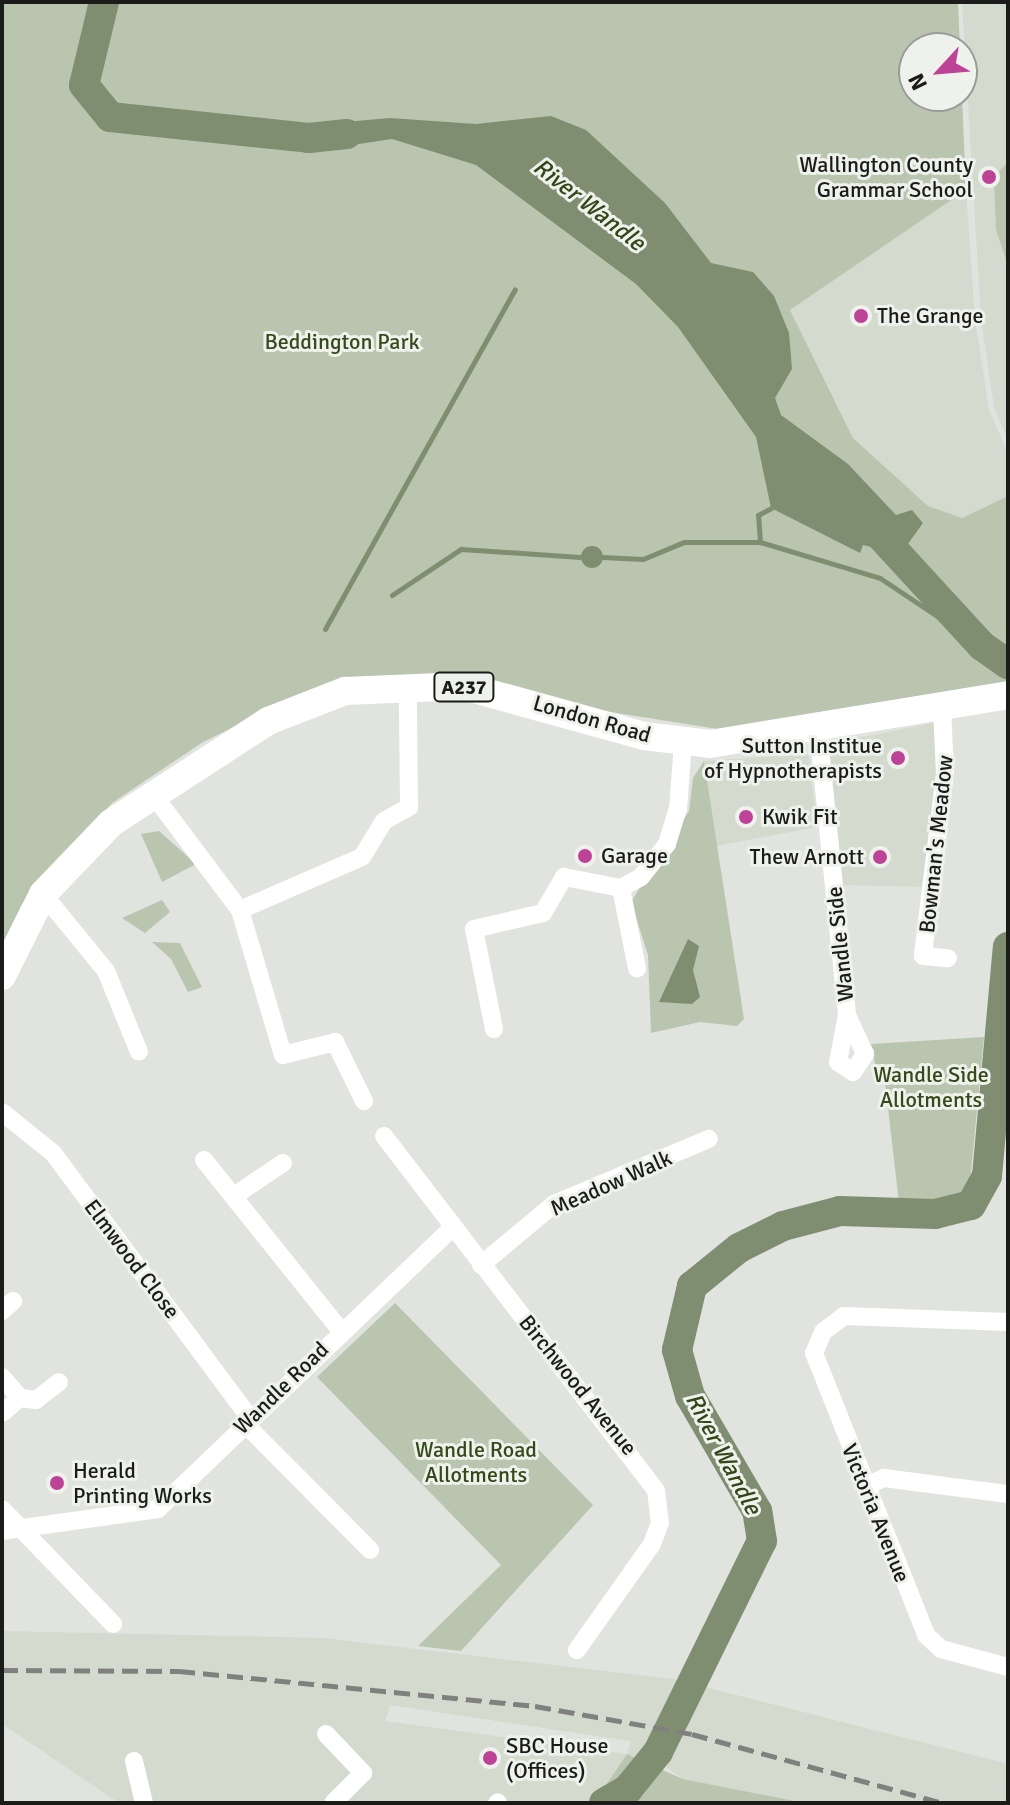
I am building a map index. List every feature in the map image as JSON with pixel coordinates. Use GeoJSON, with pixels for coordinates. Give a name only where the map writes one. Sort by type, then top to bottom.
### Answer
{"type":"FeatureCollection","features":[{"type":"Feature","properties":{"kind":"main road","name":"London Road"},"geometry":{"type":"LineString","coordinates":[[2,976],[43,894],[111,823],[152,793],[268,721],[376,685],[485,690],[683,742],[818,729],[1008,695]]}},
{"type":"Feature","properties":{"kind":"street"},"geometry":{"type":"LineString","coordinates":[[240,910],[362,857],[384,821],[404,813],[411,798],[408,704]]}},
{"type":"Feature","properties":{"kind":"street","name":"Bowman's Meadow"},"geometry":{"type":"LineString","coordinates":[[942,707],[945,773],[923,956],[948,958]]}},
{"type":"Feature","properties":{"kind":"street","name":"Wandle Side"},"geometry":{"type":"LineString","coordinates":[[818,729],[847,1015]]}},
{"type":"Feature","properties":{"kind":"street"},"geometry":{"type":"LineString","coordinates":[[621,888],[667,844],[678,809],[683,742]]}},
{"type":"Feature","properties":{"kind":"street"},"geometry":{"type":"LineString","coordinates":[[152,793],[240,910],[283,1055],[335,1042],[364,1101]]}},
{"type":"Feature","properties":{"kind":"street"},"geometry":{"type":"LineString","coordinates":[[494,1029],[474,929],[543,913],[564,877],[621,888]]}},
{"type":"Feature","properties":{"kind":"street"},"geometry":{"type":"LineString","coordinates":[[621,888],[637,968]]}},
{"type":"Feature","properties":{"kind":"street"},"geometry":{"type":"LineString","coordinates":[[43,894],[106,971],[139,1052]]}},
{"type":"Feature","properties":{"kind":"street","name":"Elmwood Close"},"geometry":{"type":"LineString","coordinates":[[2,1112],[53,1153],[247,1420],[370,1550]]}},
{"type":"Feature","properties":{"kind":"street","name":"Birchwood Avenue"},"geometry":{"type":"LineString","coordinates":[[384,1136],[451,1229],[656,1491],[660,1523],[652,1544],[577,1650]]}},
{"type":"Feature","properties":{"kind":"street","name":"Meadow Walk"},"geometry":{"type":"LineString","coordinates":[[481,1265],[554,1204],[709,1139]]}},
{"type":"Feature","properties":{"kind":"street"},"geometry":{"type":"LineString","coordinates":[[204,1160],[340,1330]]}},
{"type":"Feature","properties":{"kind":"street"},"geometry":{"type":"LineString","coordinates":[[234,1196],[283,1163]]}},
{"type":"Feature","properties":{"kind":"street","name":"Wandle Road"},"geometry":{"type":"LineString","coordinates":[[11,1530],[158,1509],[340,1330],[451,1229]]}},
{"type":"Feature","properties":{"kind":"street","name":"Victoria Avenue"},"geometry":{"type":"LineString","coordinates":[[1008,1322],[844,1316],[823,1332],[816,1366],[926,1635],[941,1649],[1008,1667]]}},
{"type":"Feature","properties":{"kind":"street"},"geometry":{"type":"LineString","coordinates":[[2,1377],[20,1398],[36,1400],[59,1382]]}},
{"type":"Feature","properties":{"kind":"street"},"geometry":{"type":"LineString","coordinates":[[2,1413],[20,1398]]}},
{"type":"Feature","properties":{"kind":"street"},"geometry":{"type":"LineString","coordinates":[[866,1486],[884,1478],[1008,1494]]}},
{"type":"Feature","properties":{"kind":"street"},"geometry":{"type":"LineString","coordinates":[[2,1509],[11,1530],[113,1624]]}},
{"type":"Feature","properties":{"kind":"street"},"geometry":{"type":"LineString","coordinates":[[326,1734],[363,1773],[333,1803]]}},
{"type":"Feature","properties":{"kind":"street"},"geometry":{"type":"LineString","coordinates":[[134,1761],[144,1803]]}},
{"type":"Feature","properties":{"kind":"shaded area","name":"Wallington County Grammar School"},"geometry":{"type":"Polygon","coordinates":[[[962,2],[1008,2],[1008,440],[994,407],[981,319],[969,112],[978,112],[978,32],[964,32],[962,2]]]}},
{"type":"Feature","properties":{"kind":"shaded area"},"geometry":{"type":"Polygon","coordinates":[[[966,190],[975,320],[989,410],[1008,453],[1008,496],[962,518],[928,506],[853,438],[790,310],[966,190]]]}},
{"type":"Feature","properties":{"kind":"shaded area"},"geometry":{"type":"Polygon","coordinates":[[[937,722],[939,771],[925,887],[843,885],[829,744],[937,722]]]}},
{"type":"Feature","properties":{"kind":"shaded area"},"geometry":{"type":"Polygon","coordinates":[[[809,754],[817,827],[716,846],[704,761],[809,754]]]}},
{"type":"Feature","properties":{"kind":"shaded area"},"geometry":{"type":"Polygon","coordinates":[[[2,1631],[323,1638],[673,1679],[1008,1764],[1008,1803],[805,1803],[683,1779],[665,1766],[617,1778],[594,1803],[119,1803],[2,1724],[2,1631]],[[390,1705],[385,1721],[627,1754],[631,1741],[390,1705]]]}},
{"type":"Feature","properties":{"kind":"green space","name":"Beddington Park"},"geometry":{"type":"Polygon","coordinates":[[[2,2],[958,2],[959,32],[898,32],[898,112],[963,112],[966,190],[790,310],[853,438],[928,506],[962,518],[1008,496],[1008,681],[718,729],[566,705],[515,688],[294,698],[203,742],[112,803],[22,904],[2,945],[2,2]]]}},
{"type":"Feature","properties":{"kind":"green space"},"geometry":{"type":"Polygon","coordinates":[[[1008,162],[1008,266],[996,229],[994,176],[1008,162]]]}},
{"type":"Feature","properties":{"kind":"green space"},"geometry":{"type":"Polygon","coordinates":[[[704,761],[744,1019],[737,1026],[700,1022],[651,1033],[648,955],[631,902],[689,811],[693,778],[704,761]]]}},
{"type":"Feature","properties":{"kind":"green space"},"geometry":{"type":"Polygon","coordinates":[[[159,831],[196,864],[162,882],[141,834],[159,831]]]}},
{"type":"Feature","properties":{"kind":"green space"},"geometry":{"type":"Polygon","coordinates":[[[162,900],[170,912],[145,933],[122,918],[162,900]]]}},
{"type":"Feature","properties":{"kind":"green space"},"geometry":{"type":"Polygon","coordinates":[[[152,942],[180,943],[202,987],[188,992],[171,959],[152,942]]]}},
{"type":"Feature","properties":{"kind":"green space"},"geometry":{"type":"Polygon","coordinates":[[[1008,1012],[1008,1090],[1001,1089],[1008,1012]]]}},
{"type":"Feature","properties":{"kind":"green space","name":"Wandle Side Allotments"},"geometry":{"type":"Polygon","coordinates":[[[984,1037],[969,1193],[951,1205],[899,1203],[883,1065],[875,1064],[871,1044],[984,1037]]]}},
{"type":"Feature","properties":{"kind":"green space","name":"Wandle Road Allotments"},"geometry":{"type":"Polygon","coordinates":[[[395,1303],[593,1505],[461,1651],[418,1646],[501,1565],[317,1377],[395,1303]]]}},
{"type":"Feature","properties":{"kind":"green space"},"geometry":{"type":"Polygon","coordinates":[[[627,1754],[683,1779],[805,1803],[594,1803],[627,1754]]]}},
{"type":"Feature","properties":{"kind":"water"},"geometry":{"type":"Polygon","coordinates":[[[551,116],[586,130],[665,203],[711,263],[753,272],[774,296],[789,333],[792,369],[775,398],[781,415],[848,464],[896,515],[912,510],[923,523],[905,548],[908,561],[887,560],[884,550],[863,545],[860,553],[771,508],[756,437],[678,327],[636,284],[476,165],[392,139],[352,145],[309,138],[333,123],[390,118],[476,124],[551,116]]]}},
{"type":"Feature","properties":{"kind":"water"},"geometry":{"type":"Polygon","coordinates":[[[592,546],[600,549],[603,557],[600,565],[592,568],[584,565],[581,557],[584,549],[592,546]]]}},
{"type":"Feature","properties":{"kind":"water"},"geometry":{"type":"Polygon","coordinates":[[[688,939],[699,946],[693,970],[700,997],[692,1004],[659,1002],[688,939]]]}},
{"type":"Feature","properties":{"kind":"waterway","name":"River Wandle"},"geometry":{"type":"LineString","coordinates":[[104,2],[84,85],[110,117],[309,138],[347,134]]}},
{"type":"Feature","properties":{"kind":"waterway"},"geometry":{"type":"LineString","coordinates":[[325,629],[515,289]]}},
{"type":"Feature","properties":{"kind":"waterway"},"geometry":{"type":"LineString","coordinates":[[760,542],[758,515],[771,508]]}},
{"type":"Feature","properties":{"kind":"waterway","name":"River Wandle"},"geometry":{"type":"LineString","coordinates":[[879,534],[982,646],[1008,664]]}},
{"type":"Feature","properties":{"kind":"waterway"},"geometry":{"type":"LineString","coordinates":[[602,557],[643,559],[684,542],[760,542],[880,578],[982,646]]}},
{"type":"Feature","properties":{"kind":"waterway"},"geometry":{"type":"LineString","coordinates":[[392,595],[461,549],[580,557]]}},
{"type":"Feature","properties":{"kind":"waterway","name":"River Wandle"},"geometry":{"type":"LineString","coordinates":[[604,1803],[628,1789],[658,1752],[762,1541],[757,1511],[690,1396],[677,1350],[692,1286],[739,1248],[783,1226],[840,1211],[935,1214],[971,1205],[987,1176],[1008,947]]}},
{"type":"Feature","properties":{"kind":"railway"},"geometry":{"type":"LineString","coordinates":[[2,1670],[179,1671],[535,1706],[692,1734],[942,1803]]}},
{"type":"Feature","properties":{"kind":"place","name":"Wallington County Grammar School"},"geometry":{"type":"Point","coordinates":[989,177]}},
{"type":"Feature","properties":{"kind":"place","name":"The Grange"},"geometry":{"type":"Point","coordinates":[861,316]}},
{"type":"Feature","properties":{"kind":"place","name":"Sutton Institue of Hypnotherapists"},"geometry":{"type":"Point","coordinates":[898,758]}},
{"type":"Feature","properties":{"kind":"place","name":"Kwik Fit"},"geometry":{"type":"Point","coordinates":[746,817]}},
{"type":"Feature","properties":{"kind":"place","name":"Garage"},"geometry":{"type":"Point","coordinates":[585,856]}},
{"type":"Feature","properties":{"kind":"place","name":"Thew Arnott"},"geometry":{"type":"Point","coordinates":[880,857]}},
{"type":"Feature","properties":{"kind":"place","name":"Herald Printing Works"},"geometry":{"type":"Point","coordinates":[57,1483]}},
{"type":"Feature","properties":{"kind":"place","name":"SBC House (Offices)"},"geometry":{"type":"Point","coordinates":[490,1758]}}]}
